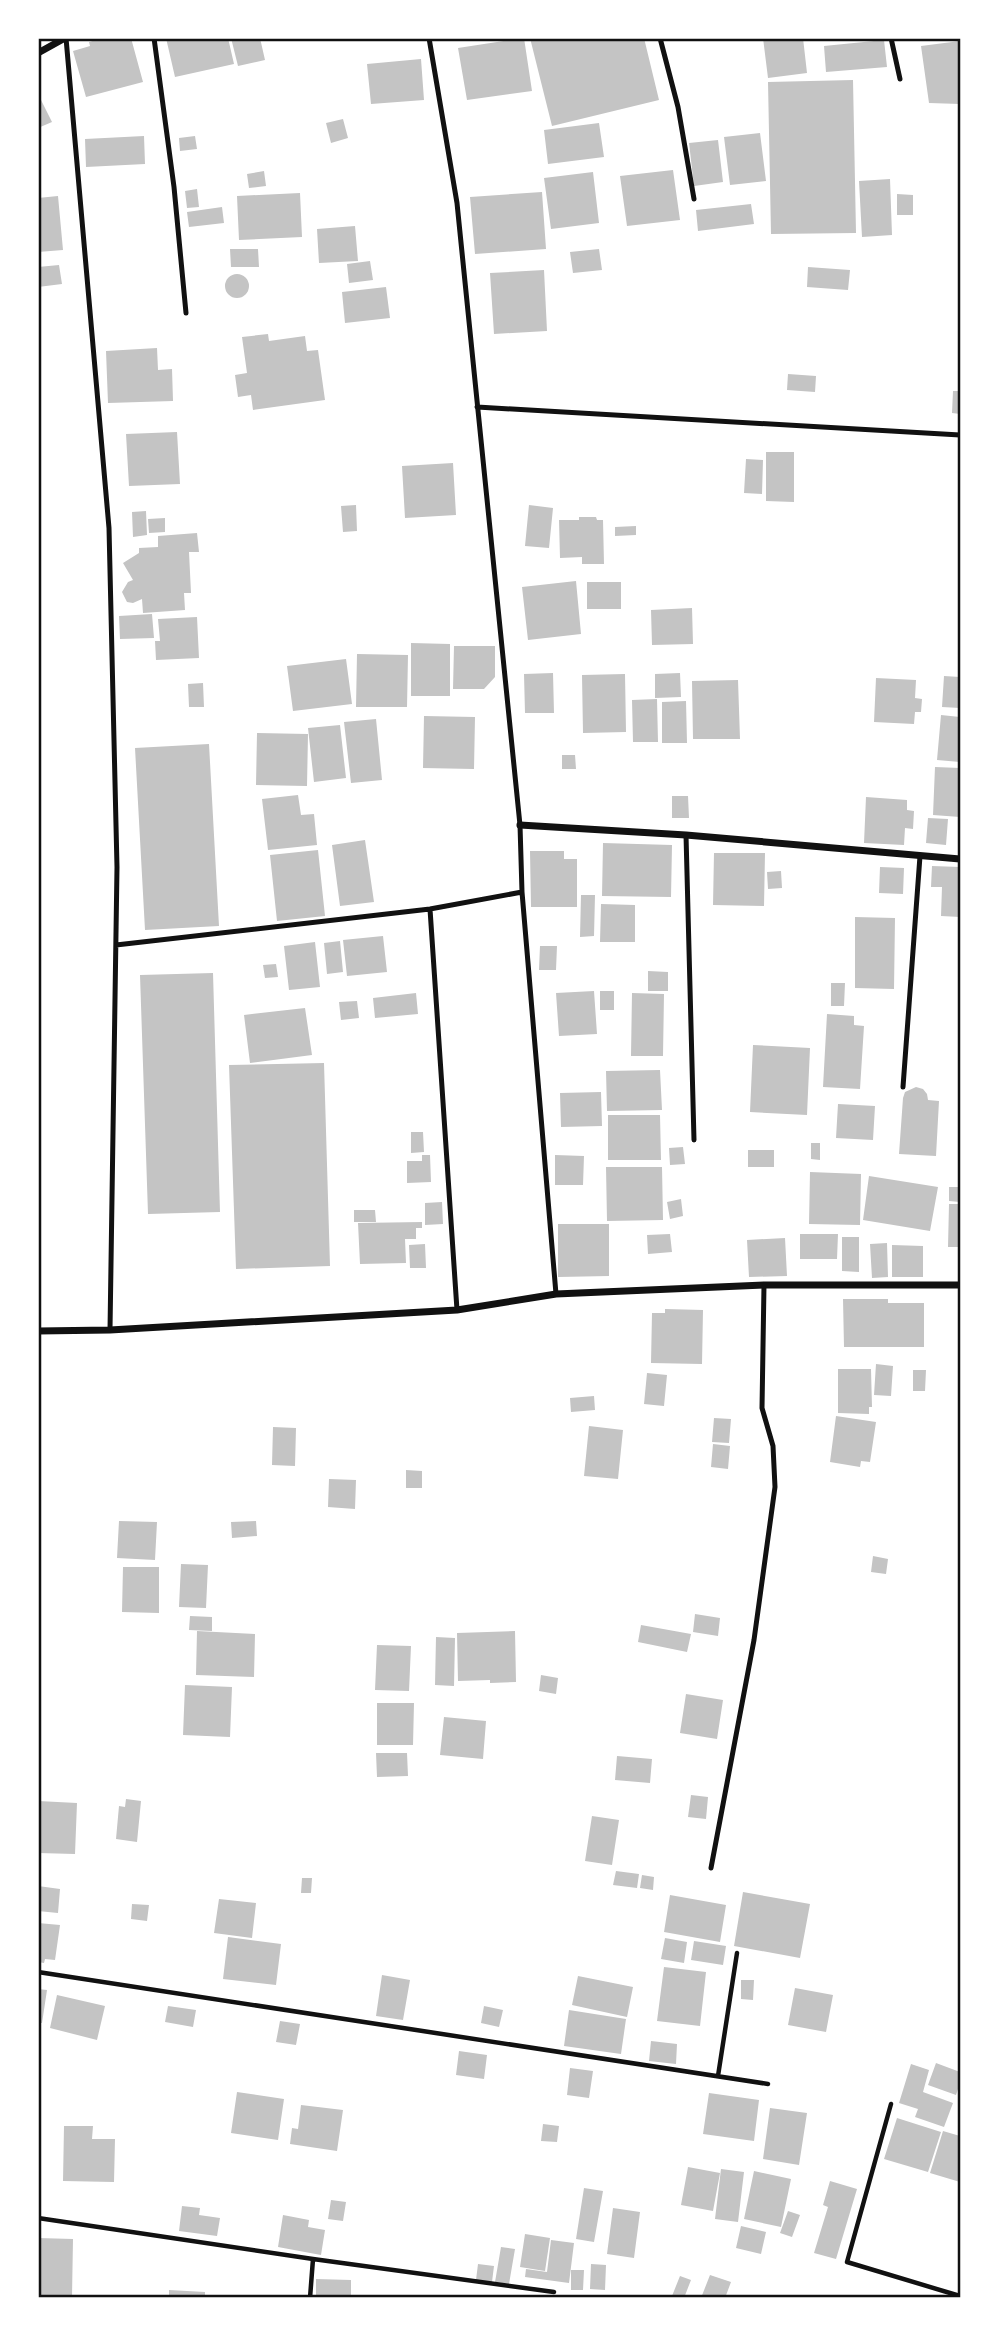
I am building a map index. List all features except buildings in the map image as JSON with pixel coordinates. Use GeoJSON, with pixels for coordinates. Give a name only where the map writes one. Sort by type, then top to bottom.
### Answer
{"type":"FeatureCollection","features":[{"type":"Feature","properties":{"kind":"street"},"geometry":{"type":"LineString","coordinates":[[38,52],[65,38]]}},
{"type":"Feature","properties":{"kind":"street"},"geometry":{"type":"LineString","coordinates":[[520,825],[686,835],[961,859]]}},
{"type":"Feature","properties":{"kind":"street"},"geometry":{"type":"LineString","coordinates":[[38,1331],[110,1330],[457,1310],[556,1294],[764,1284],[961,1285]]}},
{"type":"Feature","properties":{"kind":"lane"},"geometry":{"type":"LineString","coordinates":[[65,38],[109,528],[117,867],[110,1330]]}},
{"type":"Feature","properties":{"kind":"lane"},"geometry":{"type":"LineString","coordinates":[[154,38],[174,187],[186,313]]}},
{"type":"Feature","properties":{"kind":"lane"},"geometry":{"type":"LineString","coordinates":[[429,38],[457,203],[520,825],[522,891],[556,1294]]}},
{"type":"Feature","properties":{"kind":"lane"},"geometry":{"type":"LineString","coordinates":[[660,38],[678,107],[694,199]]}},
{"type":"Feature","properties":{"kind":"lane"},"geometry":{"type":"LineString","coordinates":[[891,38],[900,79]]}},
{"type":"Feature","properties":{"kind":"lane"},"geometry":{"type":"LineString","coordinates":[[477,407],[961,435]]}},
{"type":"Feature","properties":{"kind":"lane"},"geometry":{"type":"LineString","coordinates":[[686,835],[694,1140]]}},
{"type":"Feature","properties":{"kind":"lane"},"geometry":{"type":"LineString","coordinates":[[903,1087],[920,856]]}},
{"type":"Feature","properties":{"kind":"lane"},"geometry":{"type":"LineString","coordinates":[[116,946],[430,909],[522,891]]}},
{"type":"Feature","properties":{"kind":"lane"},"geometry":{"type":"LineString","coordinates":[[430,909],[457,1310]]}},
{"type":"Feature","properties":{"kind":"lane"},"geometry":{"type":"LineString","coordinates":[[711,1868],[754,1640],[775,1487],[774,1446],[762,1408],[764,1284]]}},
{"type":"Feature","properties":{"kind":"path"},"geometry":{"type":"LineString","coordinates":[[718,2076],[737,1953]]}},
{"type":"Feature","properties":{"kind":"path"},"geometry":{"type":"LineString","coordinates":[[38,1972],[768,2084]]}},
{"type":"Feature","properties":{"kind":"path"},"geometry":{"type":"LineString","coordinates":[[891,2104],[847,2262],[961,2296]]}},
{"type":"Feature","properties":{"kind":"path"},"geometry":{"type":"LineString","coordinates":[[38,2218],[554,2292]]}},
{"type":"Feature","properties":{"kind":"path"},"geometry":{"type":"LineString","coordinates":[[310,2298],[313,2259]]}}]}
